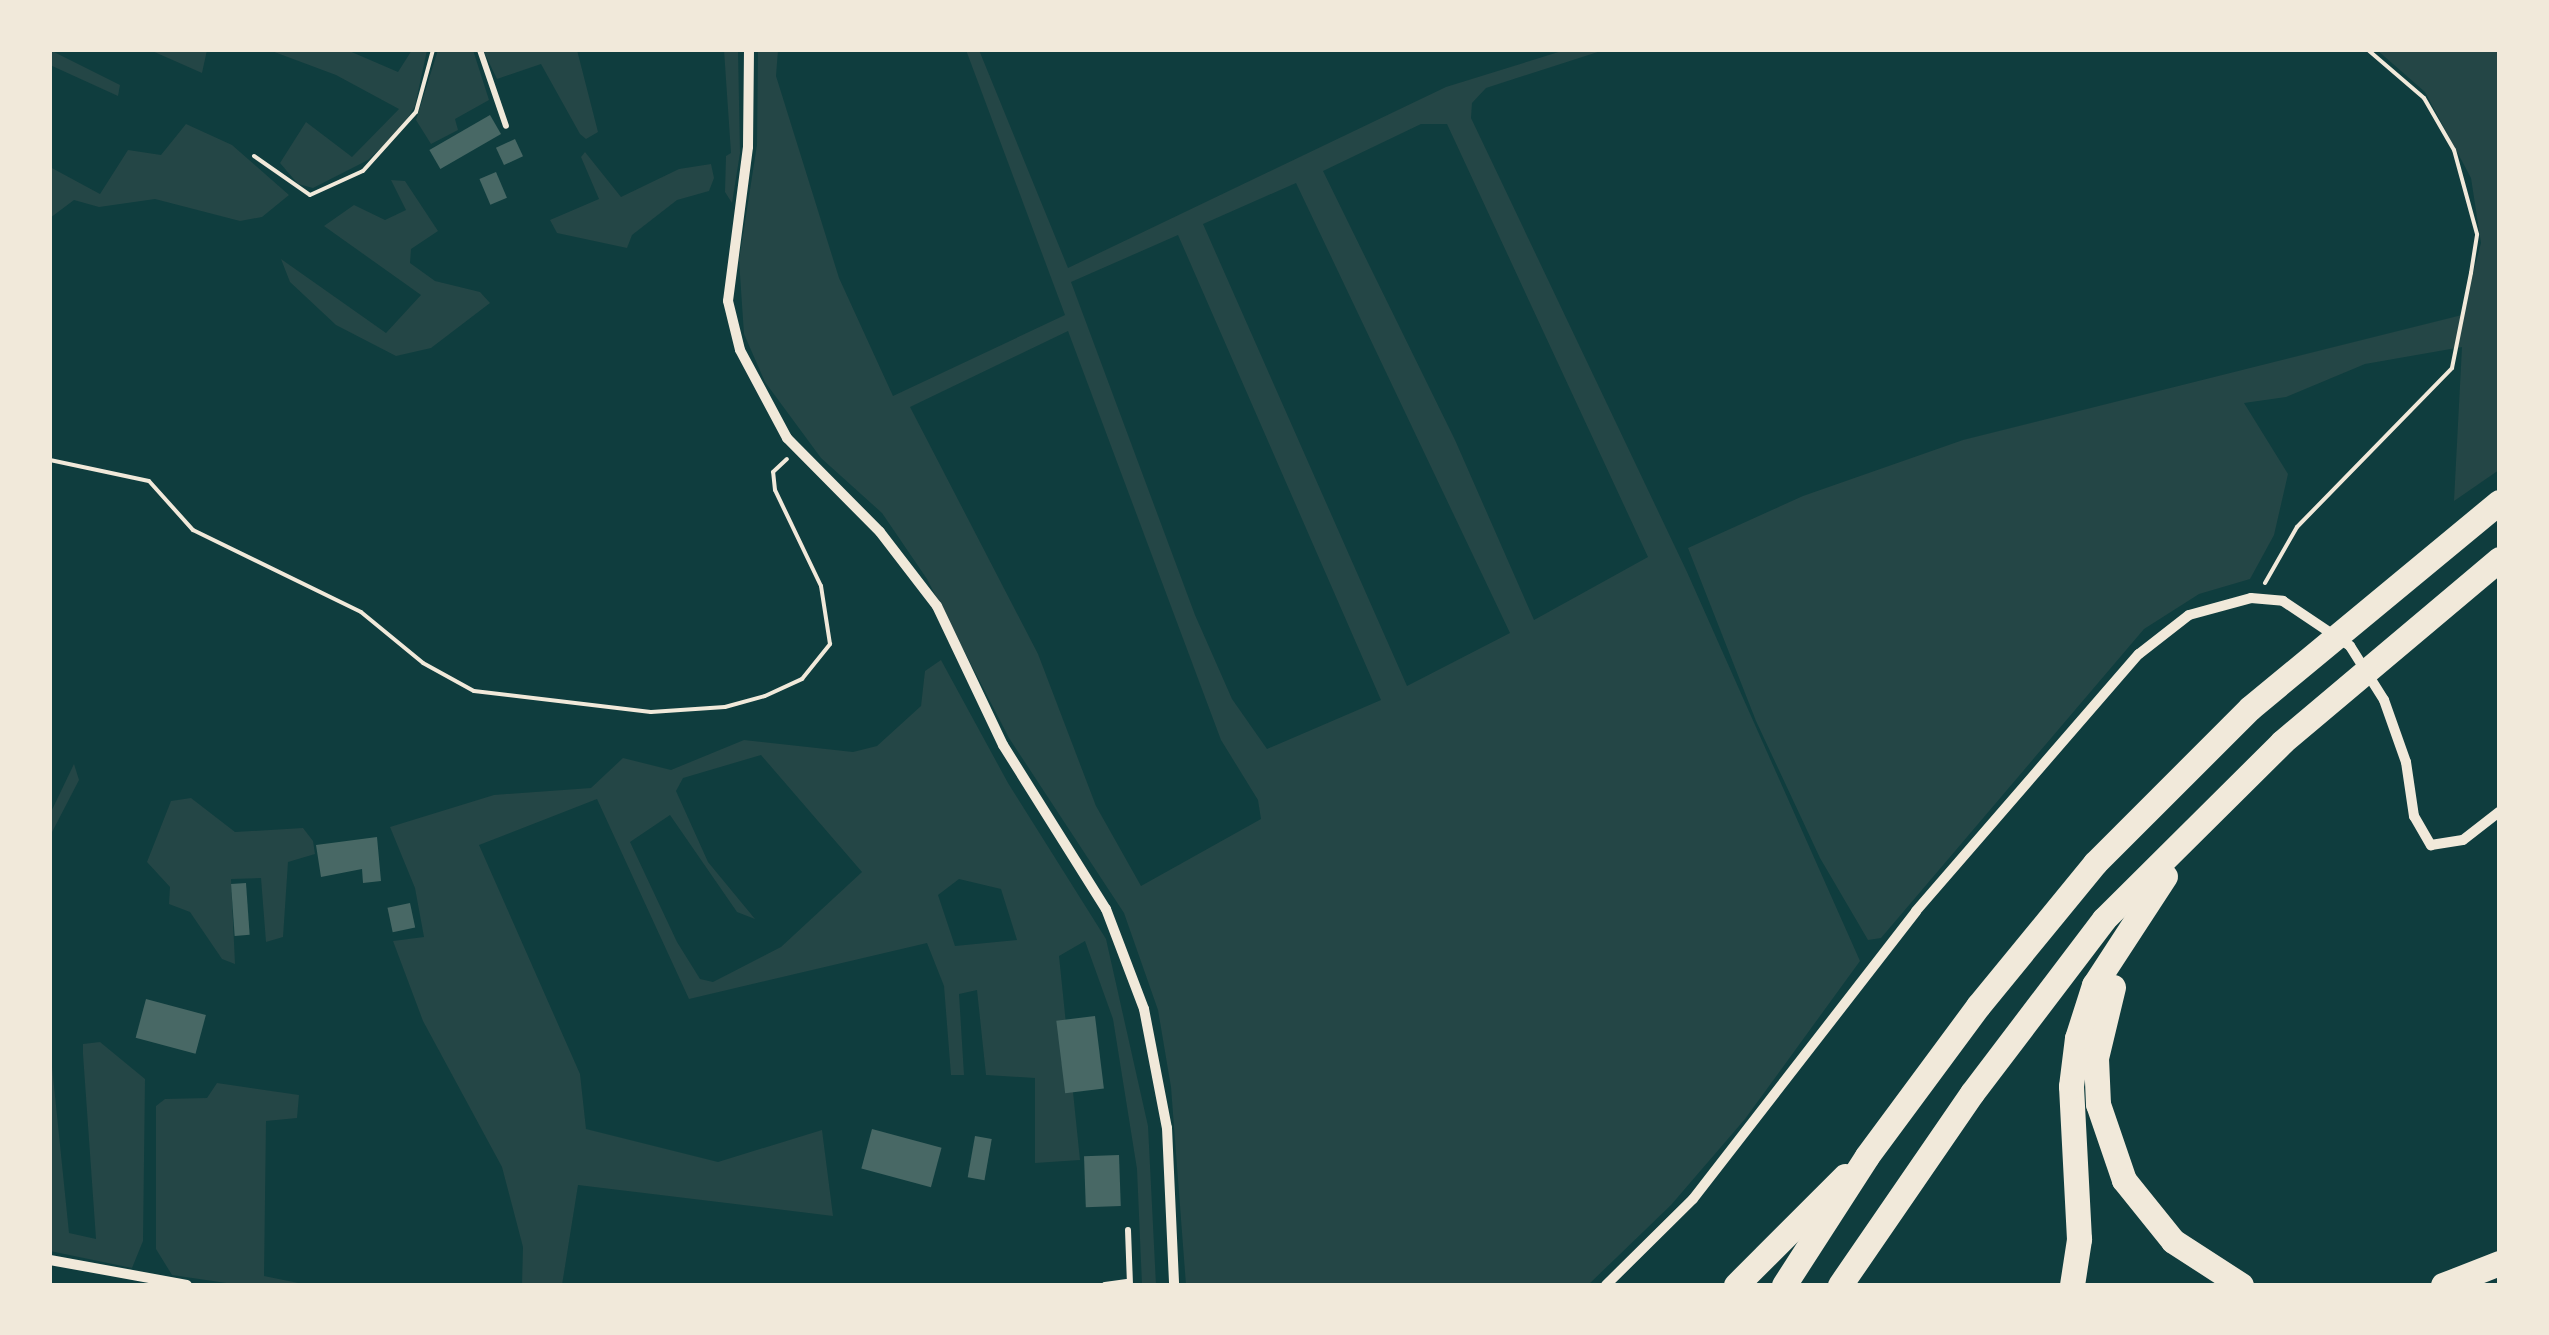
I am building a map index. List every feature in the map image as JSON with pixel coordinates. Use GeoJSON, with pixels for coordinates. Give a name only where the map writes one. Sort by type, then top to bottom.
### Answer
{"type":"FeatureCollection","features":[{"type":"Feature","properties":{"kind":"highway"},"geometry":{"type":"LineString","coordinates":[[1784,1285],[1867,1156],[1978,1006],[2095,864],[2250,708],[2499,502]]}},
{"type":"Feature","properties":{"kind":"highway"},"geometry":{"type":"LineString","coordinates":[[1840,1285],[1972,1093],[2104,919],[2282,742],[2499,558]]}},
{"type":"Feature","properties":{"kind":"highway"},"geometry":{"type":"LineString","coordinates":[[2072,1285],[2079,1238],[2070,1086],[2077,1038],[2094,986],[2193,834]]}},
{"type":"Feature","properties":{"kind":"highway"},"geometry":{"type":"LineString","coordinates":[[2153,893],[2104,1010],[2096,1058],[2098,1104],[2124,1180],[2144,1211],[2209,1270],[2241,1285]]}},
{"type":"Feature","properties":{"kind":"highway"},"geometry":{"type":"LineString","coordinates":[[1736,1285],[1796,1218],[1867,1156]]}},
{"type":"Feature","properties":{"kind":"highway"},"geometry":{"type":"LineString","coordinates":[[2443,1285],[2499,1263]]}},
{"type":"Feature","properties":{"kind":"street"},"geometry":{"type":"LineString","coordinates":[[748,50],[748,147],[728,301],[751,378],[798,448],[880,532],[937,606],[1003,745],[1119,936],[1144,1009],[1166,1128],[1174,1285]]}},
{"type":"Feature","properties":{"kind":"street"},"geometry":{"type":"LineString","coordinates":[[1606,1285],[1693,1199],[1916,910],[2139,654],[2189,615],[2261,599],[2284,601],[2350,646],[2384,700],[2406,762],[2414,816],[2430,844],[2462,840],[2499,812]]}},
{"type":"Feature","properties":{"kind":"street"},"geometry":{"type":"LineString","coordinates":[[50,1260],[188,1285]]}},
{"type":"Feature","properties":{"kind":"lane"},"geometry":{"type":"LineString","coordinates":[[480,50],[506,126]]}},
{"type":"Feature","properties":{"kind":"lane"},"geometry":{"type":"LineString","coordinates":[[1105,1285],[1128,1284],[1128,1230]]}},
{"type":"Feature","properties":{"kind":"path"},"geometry":{"type":"LineString","coordinates":[[254,156],[310,195],[363,171],[416,112],[433,50]]}},
{"type":"Feature","properties":{"kind":"path"},"geometry":{"type":"LineString","coordinates":[[2261,599],[2272,562],[2297,528],[2452,368],[2471,273],[2477,234],[2454,150],[2424,98],[2368,50]]}},
{"type":"Feature","properties":{"kind":"path"},"geometry":{"type":"LineString","coordinates":[[50,460],[149,481],[193,530],[360,612],[423,663],[474,691],[651,712],[725,707],[765,696],[802,679],[830,644],[822,586],[775,490],[773,472],[798,448]]}},
{"type":"Feature","properties":{"kind":"shaded area"},"geometry":{"type":"Polygon","coordinates":[[[50,50],[120,85],[118,96],[50,65],[50,50]]]}},
{"type":"Feature","properties":{"kind":"shaded area"},"geometry":{"type":"Polygon","coordinates":[[[150,50],[207,50],[202,73],[150,50]]]}},
{"type":"Feature","properties":{"kind":"shaded area"},"geometry":{"type":"Polygon","coordinates":[[[269,50],[347,50],[398,72],[412,50],[427,50],[415,106],[402,128],[368,160],[313,188],[298,184],[280,163],[306,122],[352,157],[399,109],[336,75],[269,50]]]}},
{"type":"Feature","properties":{"kind":"shaded area"},"geometry":{"type":"Polygon","coordinates":[[[438,50],[473,50],[489,100],[455,119],[458,130],[431,144],[416,120],[438,50]]]}},
{"type":"Feature","properties":{"kind":"shaded area"},"geometry":{"type":"Polygon","coordinates":[[[483,50],[577,50],[598,132],[586,139],[580,134],[541,64],[497,79],[483,50]]]}},
{"type":"Feature","properties":{"kind":"shaded area"},"geometry":{"type":"Polygon","coordinates":[[[724,50],[738,50],[740,153],[732,203],[725,192],[726,156],[731,153],[724,50]]]}},
{"type":"Feature","properties":{"kind":"shaded area"},"geometry":{"type":"Polygon","coordinates":[[[758,50],[778,50],[776,76],[839,278],[893,396],[1065,315],[966,50],[979,50],[1068,268],[1446,87],[1565,50],[1604,50],[1486,88],[1472,103],[1471,118],[1687,572],[1860,961],[1745,1119],[1671,1205],[1588,1285],[1186,1285],[1171,1087],[1158,1010],[1124,913],[1009,738],[927,579],[882,513],[821,458],[765,382],[744,334],[739,260],[757,145],[758,50]],[[1421,124],[1323,171],[1455,440],[1534,620],[1648,557],[1447,124],[1421,124]],[[1296,183],[1203,224],[1407,686],[1510,633],[1296,183]],[[1178,235],[1071,282],[1195,615],[1232,699],[1267,749],[1381,700],[1178,235]],[[1068,331],[910,407],[1038,654],[1096,806],[1141,886],[1261,819],[1258,800],[1221,740],[1068,331]]]}},
{"type":"Feature","properties":{"kind":"shaded area"},"geometry":{"type":"Polygon","coordinates":[[[2377,50],[2499,50],[2499,470],[2454,501],[2462,347],[2365,364],[2286,397],[2244,403],[2288,474],[2274,535],[2250,579],[2199,594],[2144,629],[1881,938],[1868,940],[1820,858],[1756,721],[1688,548],[1803,496],[1963,440],[2462,315],[2481,243],[2471,178],[2425,92],[2377,50]]]}},
{"type":"Feature","properties":{"kind":"shaded area"},"geometry":{"type":"Polygon","coordinates":[[[186,124],[232,145],[289,195],[262,217],[240,221],[155,199],[99,207],[74,200],[50,218],[50,167],[100,194],[128,150],[161,155],[186,124]]]}},
{"type":"Feature","properties":{"kind":"shaded area"},"geometry":{"type":"Polygon","coordinates":[[[585,152],[621,197],[679,169],[711,164],[714,178],[709,191],[677,200],[632,235],[627,248],[557,233],[550,220],[599,199],[581,157],[585,152]]]}},
{"type":"Feature","properties":{"kind":"shaded area"},"geometry":{"type":"Polygon","coordinates":[[[391,180],[405,181],[438,231],[411,249],[410,263],[435,281],[480,292],[490,303],[431,348],[396,356],[336,325],[290,282],[281,259],[386,333],[421,295],[324,226],[354,205],[385,220],[406,210],[391,180]]]}},
{"type":"Feature","properties":{"kind":"shaded area"},"geometry":{"type":"Polygon","coordinates":[[[941,660],[1008,783],[1106,939],[1148,1126],[1156,1285],[1142,1285],[1137,1169],[1113,1019],[1085,941],[1059,956],[1080,1160],[1035,1163],[1035,1078],[986,1075],[977,990],[959,994],[964,1075],[951,1075],[944,986],[927,943],[689,999],[597,799],[479,845],[580,1074],[586,1129],[718,1162],[822,1130],[833,1216],[578,1185],[562,1285],[522,1285],[523,1247],[502,1167],[423,1021],[393,941],[424,937],[415,888],[390,827],[494,795],[591,788],[623,758],[671,770],[744,740],[853,752],[877,746],[921,706],[925,671],[941,660]],[[761,755],[683,778],[676,791],[708,862],[755,919],[737,912],[670,815],[630,842],[677,942],[700,979],[713,982],[781,947],[862,872],[761,755]],[[959,879],[938,895],[955,946],[1017,940],[1001,889],[959,879]]]}},
{"type":"Feature","properties":{"kind":"shaded area"},"geometry":{"type":"Polygon","coordinates":[[[74,764],[79,780],[50,836],[50,814],[74,764]]]}},
{"type":"Feature","properties":{"kind":"shaded area"},"geometry":{"type":"Polygon","coordinates":[[[191,798],[235,832],[303,828],[313,841],[315,854],[288,862],[283,937],[266,942],[261,878],[231,879],[235,964],[222,959],[190,912],[169,904],[170,887],[147,862],[171,801],[191,798]]]}},
{"type":"Feature","properties":{"kind":"shaded area"},"geometry":{"type":"Polygon","coordinates":[[[100,1042],[145,1079],[143,1241],[132,1268],[50,1251],[50,1047],[69,1233],[96,1239],[83,1044],[100,1042]]]}},
{"type":"Feature","properties":{"kind":"shaded area"},"geometry":{"type":"Polygon","coordinates":[[[217,1083],[299,1095],[297,1118],[266,1121],[264,1276],[308,1285],[240,1285],[172,1275],[156,1249],[156,1106],[165,1099],[207,1098],[217,1083]]]}},
{"type":"Feature","properties":{"kind":"building"},"geometry":{"type":"Polygon","coordinates":[[[490,115],[501,134],[440,169],[429,150],[490,115]]]}},
{"type":"Feature","properties":{"kind":"building"},"geometry":{"type":"Polygon","coordinates":[[[515,139],[523,156],[504,165],[496,148],[515,139]]]}},
{"type":"Feature","properties":{"kind":"building"},"geometry":{"type":"Polygon","coordinates":[[[496,172],[507,198],[490,205],[479,179],[496,172]]]}},
{"type":"Feature","properties":{"kind":"building"},"geometry":{"type":"Polygon","coordinates":[[[377,837],[381,881],[363,883],[362,869],[321,877],[316,845],[377,837]]]}},
{"type":"Feature","properties":{"kind":"building"},"geometry":{"type":"Polygon","coordinates":[[[246,883],[250,935],[235,936],[231,884],[246,883]]]}},
{"type":"Feature","properties":{"kind":"building"},"geometry":{"type":"Polygon","coordinates":[[[410,903],[415,927],[393,932],[388,908],[410,903]]]}},
{"type":"Feature","properties":{"kind":"building"},"geometry":{"type":"Polygon","coordinates":[[[146,999],[206,1015],[196,1054],[136,1038],[146,999]]]}},
{"type":"Feature","properties":{"kind":"building"},"geometry":{"type":"Polygon","coordinates":[[[1095,1016],[1104,1088],[1065,1093],[1056,1021],[1095,1016]]]}},
{"type":"Feature","properties":{"kind":"building"},"geometry":{"type":"Polygon","coordinates":[[[872,1129],[942,1148],[931,1187],[861,1169],[872,1129]]]}},
{"type":"Feature","properties":{"kind":"building"},"geometry":{"type":"Polygon","coordinates":[[[975,1136],[992,1139],[984,1180],[968,1177],[975,1136]]]}},
{"type":"Feature","properties":{"kind":"building"},"geometry":{"type":"Polygon","coordinates":[[[1119,1155],[1121,1206],[1086,1207],[1084,1156],[1119,1155]]]}}]}
